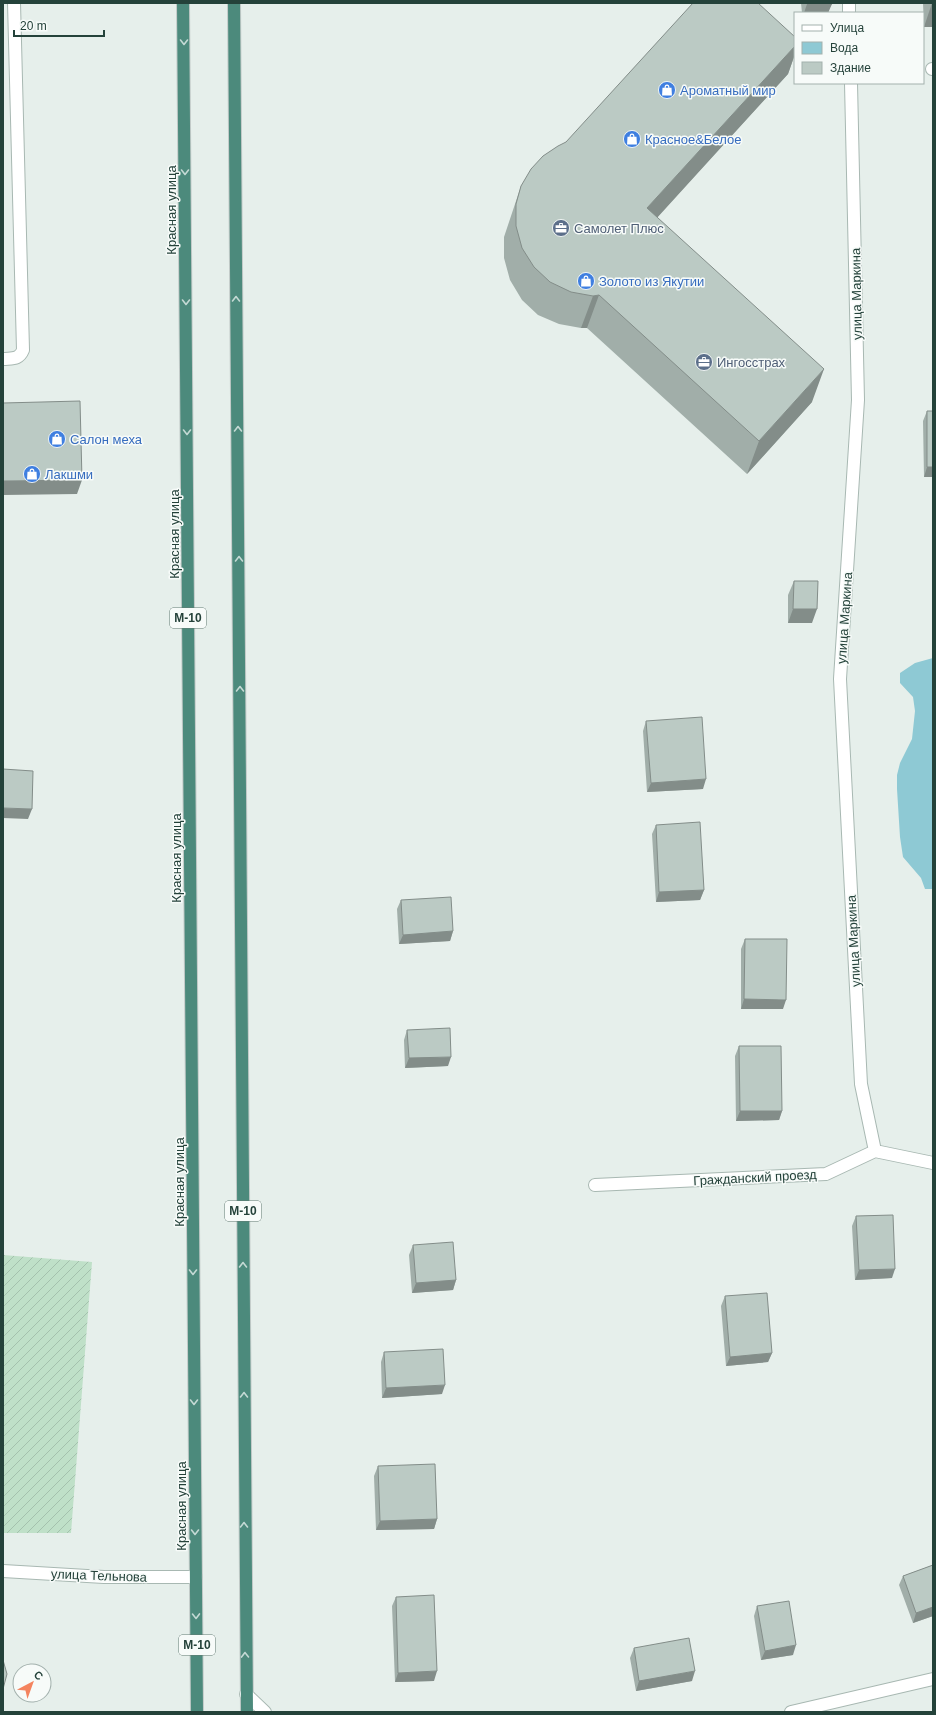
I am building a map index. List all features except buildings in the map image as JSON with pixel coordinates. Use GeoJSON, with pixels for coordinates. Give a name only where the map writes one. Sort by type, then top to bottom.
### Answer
{"type":"FeatureCollection","features":[{"type":"Feature","properties":{"kind":"highway","name":"Красная улица"},"geometry":{"type":"LineString","coordinates":[[183,3],[197,1712]]}},
{"type":"Feature","properties":{"kind":"highway","name":"М-10"},"geometry":{"type":"LineString","coordinates":[[234,3],[247,1712]]}},
{"type":"Feature","properties":{"kind":"street"},"geometry":{"type":"LineString","coordinates":[[3,359],[16,358],[21,355],[23,350],[14,3]]}},
{"type":"Feature","properties":{"kind":"street","name":"улица Маркина"},"geometry":{"type":"LineString","coordinates":[[851,84],[858,400],[840,679],[861,1084],[875,1151]]}},
{"type":"Feature","properties":{"kind":"street"},"geometry":{"type":"LineString","coordinates":[[875,1151],[933,1163]]}},
{"type":"Feature","properties":{"kind":"street","name":"Гражданский проезд"},"geometry":{"type":"LineString","coordinates":[[595,1185],[826,1174],[875,1151]]}},
{"type":"Feature","properties":{"kind":"street","name":"улица Тельнова"},"geometry":{"type":"LineString","coordinates":[[3,1571],[104,1577],[196,1578]]}},
{"type":"Feature","properties":{"kind":"street"},"geometry":{"type":"LineString","coordinates":[[791,1712],[933,1679]]}},
{"type":"Feature","properties":{"kind":"street"},"geometry":{"type":"LineString","coordinates":[[246,1694],[265,1712]]}},
{"type":"Feature","properties":{"kind":"green space"},"geometry":{"type":"Polygon","coordinates":[[[3,1255],[92,1262],[71,1533],[3,1533],[3,1255]]]}},
{"type":"Feature","properties":{"kind":"water"},"geometry":{"type":"Polygon","coordinates":[[[933,658],[933,889],[925,889],[921,878],[903,857],[900,837],[897,775],[900,763],[912,739],[915,711],[913,697],[900,683],[900,673],[915,663],[933,658]]]}},
{"type":"Feature","properties":{"kind":"place","name":"Ароматный мир"},"geometry":{"type":"Point","coordinates":[667,90]}},
{"type":"Feature","properties":{"kind":"place","name":"Красное&Белое"},"geometry":{"type":"Point","coordinates":[632,139]}},
{"type":"Feature","properties":{"kind":"place","name":"Самолет Плюс"},"geometry":{"type":"Point","coordinates":[561,228]}},
{"type":"Feature","properties":{"kind":"place","name":"Золото из Якутии"},"geometry":{"type":"Point","coordinates":[586,281]}},
{"type":"Feature","properties":{"kind":"place","name":"Ингосстрах"},"geometry":{"type":"Point","coordinates":[704,362]}},
{"type":"Feature","properties":{"kind":"place","name":"Салон меха"},"geometry":{"type":"Point","coordinates":[57,439]}},
{"type":"Feature","properties":{"kind":"place","name":"Лакшми"},"geometry":{"type":"Point","coordinates":[32,474]}}]}
